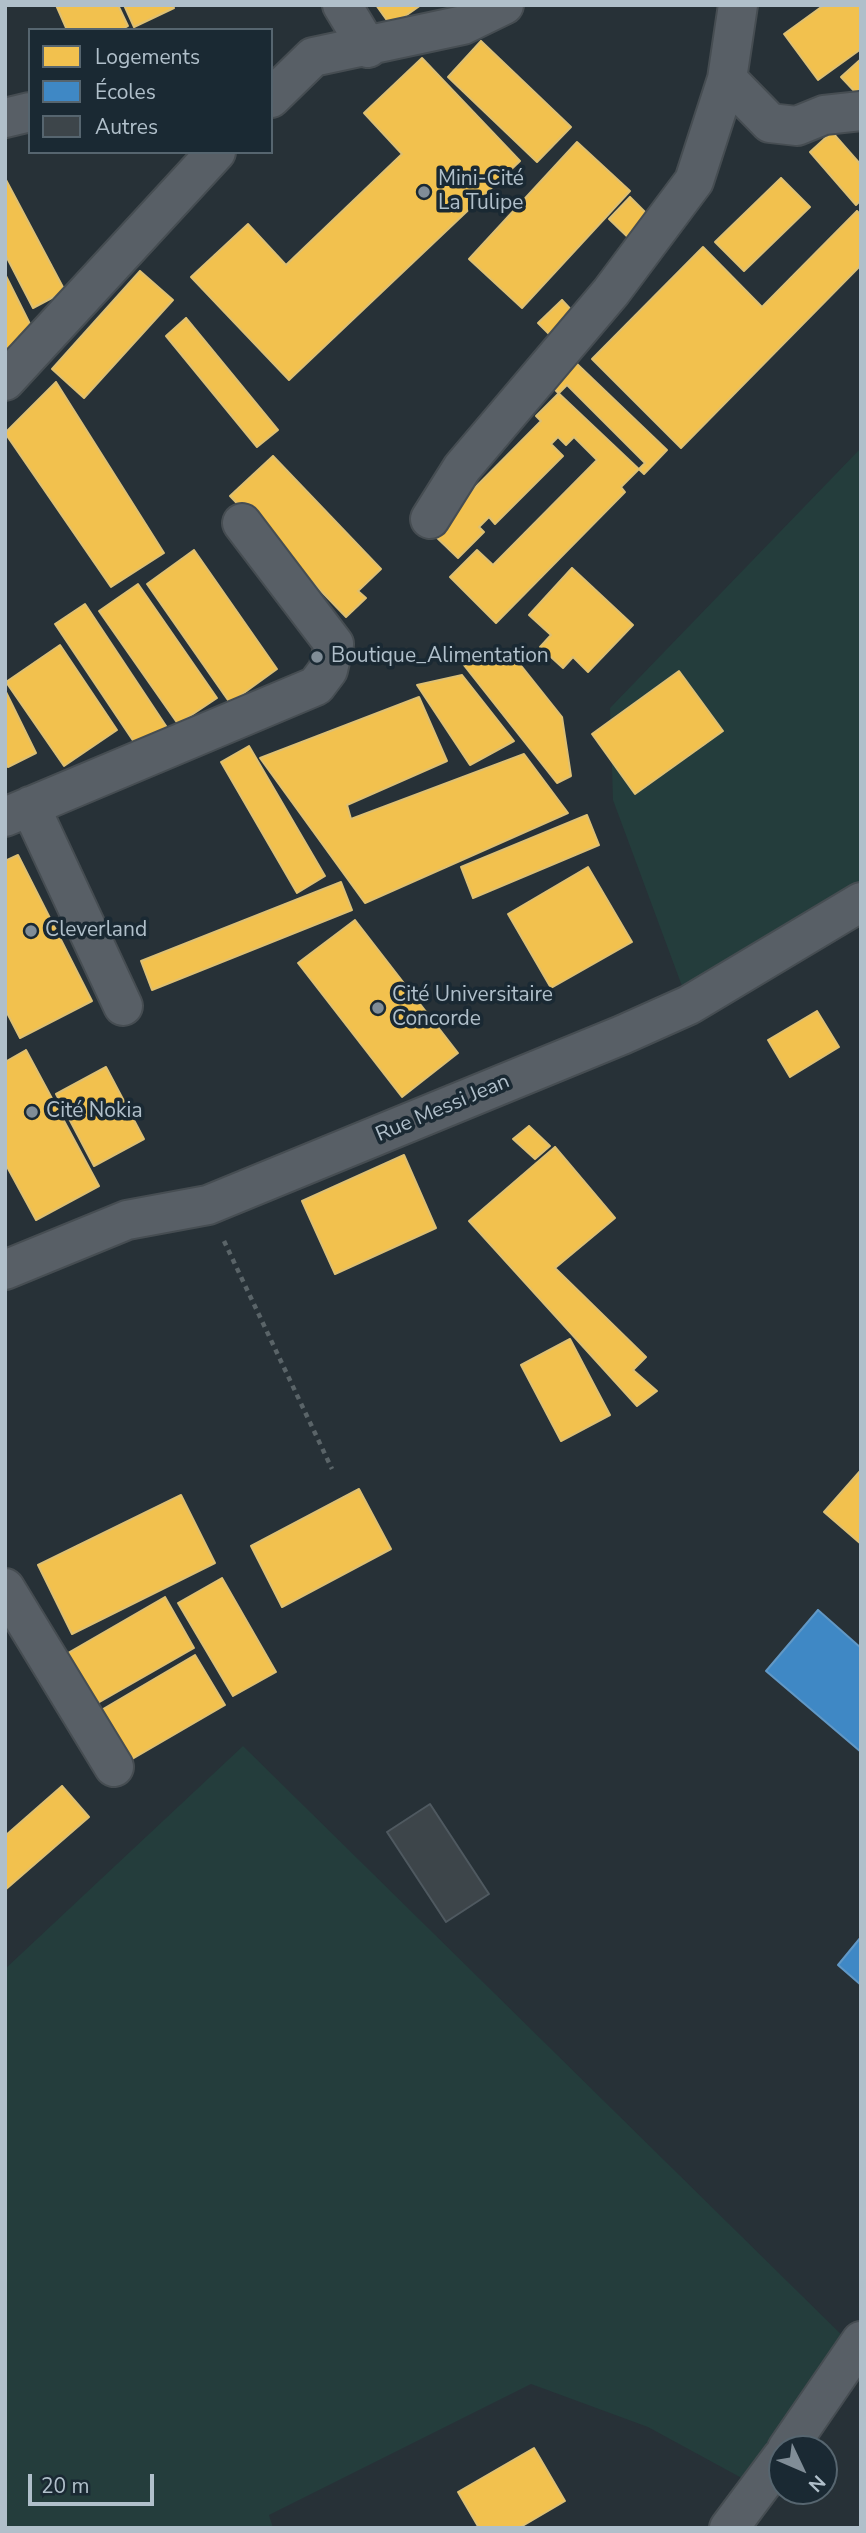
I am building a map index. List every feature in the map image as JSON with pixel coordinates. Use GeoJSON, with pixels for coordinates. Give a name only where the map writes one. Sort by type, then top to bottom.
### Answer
{"type":"FeatureCollection","features":[{"type":"Feature","properties":{"kind":"street"},"geometry":{"type":"LineString","coordinates":[[342,5],[368,48]]}},
{"type":"Feature","properties":{"kind":"street"},"geometry":{"type":"LineString","coordinates":[[273,64],[368,48],[463,25],[504,5]]}},
{"type":"Feature","properties":{"kind":"street"},"geometry":{"type":"LineString","coordinates":[[430,519],[462,468],[611,292],[694,181],[727,79],[738,5]]}},
{"type":"Feature","properties":{"kind":"street"},"geometry":{"type":"LineString","coordinates":[[273,96],[313,57]]}},
{"type":"Feature","properties":{"kind":"street"},"geometry":{"type":"LineString","coordinates":[[727,79],[770,123],[797,126],[824,115],[861,111]]}},
{"type":"Feature","properties":{"kind":"street"},"geometry":{"type":"LineString","coordinates":[[5,118],[28,112]]}},
{"type":"Feature","properties":{"kind":"street"},"geometry":{"type":"LineString","coordinates":[[5,381],[214,154]]}},
{"type":"Feature","properties":{"kind":"street"},"geometry":{"type":"LineString","coordinates":[[123,1006],[18,812],[316,686],[328,670],[334,644],[242,523]]}},
{"type":"Feature","properties":{"kind":"street","name":"Rue Messi Jean"},"geometry":{"type":"LineString","coordinates":[[5,1269],[127,1220],[208,1205],[414,1122],[689,1005],[861,902]]}},
{"type":"Feature","properties":{"kind":"street"},"geometry":{"type":"LineString","coordinates":[[5,1588],[114,1767]]}},
{"type":"Feature","properties":{"kind":"street"},"geometry":{"type":"LineString","coordinates":[[797,2435],[861,2341]]}},
{"type":"Feature","properties":{"kind":"street"},"geometry":{"type":"LineString","coordinates":[[729,2528],[768,2476]]}},
{"type":"Feature","properties":{"kind":"path"},"geometry":{"type":"LineString","coordinates":[[208,1205],[332,1469]]}},
{"type":"Feature","properties":{"kind":"green space"},"geometry":{"type":"Polygon","coordinates":[[[861,448],[861,902],[689,1005],[613,800],[610,708],[861,448]]]}},
{"type":"Feature","properties":{"kind":"green space"},"geometry":{"type":"Polygon","coordinates":[[[243,1746],[856,2349],[797,2435],[768,2435],[768,2476],[760,2488],[648,2427],[531,2384],[269,2515],[273,2528],[5,2528],[5,1969],[243,1746]]]}},
{"type":"Feature","properties":{"kind":"building: Logements"},"geometry":{"type":"Polygon","coordinates":[[[56,5],[118,5],[128,26],[124,28],[66,28],[56,5]]]}},
{"type":"Feature","properties":{"kind":"building: Logements"},"geometry":{"type":"Polygon","coordinates":[[[124,5],[173,5],[174,8],[134,27],[124,5]]]}},
{"type":"Feature","properties":{"kind":"building: Logements"},"geometry":{"type":"Polygon","coordinates":[[[376,5],[421,5],[391,26],[376,5]]]}},
{"type":"Feature","properties":{"kind":"building: Logements"},"geometry":{"type":"Polygon","coordinates":[[[824,5],[861,5],[861,49],[818,80],[784,34],[824,5]]]}},
{"type":"Feature","properties":{"kind":"building: Logements"},"geometry":{"type":"Polygon","coordinates":[[[481,41],[571,127],[537,162],[448,77],[481,41]]]}},
{"type":"Feature","properties":{"kind":"building: Logements","name":"Mini-Cité La Tulipe"},"geometry":{"type":"Polygon","coordinates":[[[422,58],[520,161],[289,380],[191,277],[248,224],[286,265],[402,154],[364,113],[422,58]]]}},
{"type":"Feature","properties":{"kind":"building: Logements"},"geometry":{"type":"Polygon","coordinates":[[[861,59],[861,88],[856,93],[841,77],[861,59]]]}},
{"type":"Feature","properties":{"kind":"building: Logements"},"geometry":{"type":"Polygon","coordinates":[[[832,132],[861,165],[861,200],[856,205],[810,152],[832,132]]]}},
{"type":"Feature","properties":{"kind":"building: Logements"},"geometry":{"type":"Polygon","coordinates":[[[577,142],[630,191],[522,308],[469,259],[577,142]]]}},
{"type":"Feature","properties":{"kind":"building: Logements"},"geometry":{"type":"Polygon","coordinates":[[[5,178],[65,291],[33,308],[5,254],[5,178]]]}},
{"type":"Feature","properties":{"kind":"building: Logements"},"geometry":{"type":"Polygon","coordinates":[[[781,178],[810,207],[744,271],[715,242],[781,178]]]}},
{"type":"Feature","properties":{"kind":"building: Logements"},"geometry":{"type":"Polygon","coordinates":[[[630,197],[657,224],[636,245],[609,219],[630,197]]]}},
{"type":"Feature","properties":{"kind":"building: Logements"},"geometry":{"type":"Polygon","coordinates":[[[857,211],[861,215],[861,265],[681,448],[592,359],[703,247],[762,307],[857,211]]]}},
{"type":"Feature","properties":{"kind":"building: Logements"},"geometry":{"type":"Polygon","coordinates":[[[140,271],[173,300],[84,398],[52,369],[140,271]]]}},
{"type":"Feature","properties":{"kind":"building: Logements"},"geometry":{"type":"Polygon","coordinates":[[[5,274],[36,336],[5,351],[5,274]]]}},
{"type":"Feature","properties":{"kind":"building: Logements"},"geometry":{"type":"Polygon","coordinates":[[[562,300],[576,315],[553,338],[538,323],[562,300]]]}},
{"type":"Feature","properties":{"kind":"building: Logements"},"geometry":{"type":"Polygon","coordinates":[[[186,318],[278,430],[257,447],[166,336],[186,318]]]}},
{"type":"Feature","properties":{"kind":"building: Logements"},"geometry":{"type":"Polygon","coordinates":[[[575,362],[667,450],[644,474],[552,387],[575,362]]]}},
{"type":"Feature","properties":{"kind":"building: Logements"},"geometry":{"type":"Polygon","coordinates":[[[56,382],[164,553],[111,587],[5,433],[56,382]]]}},
{"type":"Feature","properties":{"kind":"building: Logements"},"geometry":{"type":"Polygon","coordinates":[[[567,385],[645,463],[621,487],[625,492],[496,623],[450,577],[477,550],[493,565],[597,460],[574,437],[566,445],[558,437],[551,444],[563,456],[495,524],[489,517],[479,527],[484,532],[458,558],[431,532],[541,421],[536,416],[567,385]]]}},
{"type":"Feature","properties":{"kind":"building: Logements"},"geometry":{"type":"Polygon","coordinates":[[[273,456],[381,569],[358,591],[366,598],[346,617],[230,496],[273,456]]]}},
{"type":"Feature","properties":{"kind":"building: Logements"},"geometry":{"type":"Polygon","coordinates":[[[194,550],[277,669],[230,703],[147,584],[194,550]]]}},
{"type":"Feature","properties":{"kind":"building: Logements"},"geometry":{"type":"Polygon","coordinates":[[[572,568],[633,625],[588,672],[573,657],[563,668],[540,647],[551,635],[529,615],[572,568]]]}},
{"type":"Feature","properties":{"kind":"building: Logements"},"geometry":{"type":"Polygon","coordinates":[[[138,584],[217,698],[178,724],[99,611],[138,584]]]}},
{"type":"Feature","properties":{"kind":"building: Logements"},"geometry":{"type":"Polygon","coordinates":[[[85,604],[170,732],[140,751],[55,624],[85,604]]]}},
{"type":"Feature","properties":{"kind":"building: Logements"},"geometry":{"type":"Polygon","coordinates":[[[60,645],[117,730],[64,766],[6,682],[60,645]]]}},
{"type":"Feature","properties":{"kind":"building: Logements"},"geometry":{"type":"Polygon","coordinates":[[[511,653],[562,717],[571,776],[557,783],[463,664],[511,653]]]}},
{"type":"Feature","properties":{"kind":"building: Logements"},"geometry":{"type":"Polygon","coordinates":[[[679,671],[723,731],[635,794],[592,734],[679,671]]]}},
{"type":"Feature","properties":{"kind":"building: Logements"},"geometry":{"type":"Polygon","coordinates":[[[462,675],[514,741],[470,765],[417,685],[462,675]]]}},
{"type":"Feature","properties":{"kind":"building: Logements"},"geometry":{"type":"Polygon","coordinates":[[[5,690],[36,753],[8,767],[5,762],[5,690]]]}},
{"type":"Feature","properties":{"kind":"building: Logements"},"geometry":{"type":"Polygon","coordinates":[[[419,697],[447,761],[347,805],[351,819],[524,754],[568,813],[365,903],[260,758],[419,697]]]}},
{"type":"Feature","properties":{"kind":"building: Logements"},"geometry":{"type":"Polygon","coordinates":[[[249,746],[325,876],[297,893],[221,762],[249,746]]]}},
{"type":"Feature","properties":{"kind":"building: Logements"},"geometry":{"type":"Polygon","coordinates":[[[587,815],[599,845],[473,898],[461,867],[587,815]]]}},
{"type":"Feature","properties":{"kind":"building: Logements","name":"Cleverland"},"geometry":{"type":"Polygon","coordinates":[[[18,855],[92,1001],[20,1038],[5,1009],[5,861],[18,855]]]}},
{"type":"Feature","properties":{"kind":"building: Logements"},"geometry":{"type":"Polygon","coordinates":[[[588,867],[632,942],[551,988],[508,914],[588,867]]]}},
{"type":"Feature","properties":{"kind":"building: Logements"},"geometry":{"type":"Polygon","coordinates":[[[341,882],[352,910],[152,990],[141,961],[341,882]]]}},
{"type":"Feature","properties":{"kind":"building: Logements","name":"Cité Universitaire Concorde"},"geometry":{"type":"Polygon","coordinates":[[[355,920],[458,1053],[402,1097],[298,963],[355,920]]]}},
{"type":"Feature","properties":{"kind":"building: Logements"},"geometry":{"type":"Polygon","coordinates":[[[817,1011],[839,1047],[790,1077],[768,1040],[817,1011]]]}},
{"type":"Feature","properties":{"kind":"building: Logements","name":"Cité Nokia"},"geometry":{"type":"Polygon","coordinates":[[[26,1050],[99,1186],[36,1220],[5,1163],[5,1062],[26,1050]]]}},
{"type":"Feature","properties":{"kind":"building: Logements"},"geometry":{"type":"Polygon","coordinates":[[[106,1067],[144,1139],[94,1166],[56,1094],[106,1067]]]}},
{"type":"Feature","properties":{"kind":"building: Logements"},"geometry":{"type":"Polygon","coordinates":[[[529,1126],[550,1146],[535,1159],[513,1139],[529,1126]]]}},
{"type":"Feature","properties":{"kind":"building: Logements"},"geometry":{"type":"Polygon","coordinates":[[[555,1147],[615,1218],[555,1268],[646,1357],[633,1370],[657,1391],[637,1406],[469,1221],[555,1147]]]}},
{"type":"Feature","properties":{"kind":"building: Logements"},"geometry":{"type":"Polygon","coordinates":[[[404,1155],[436,1228],[335,1274],[302,1201],[404,1155]]]}},
{"type":"Feature","properties":{"kind":"building: Logements"},"geometry":{"type":"Polygon","coordinates":[[[570,1339],[610,1415],[561,1441],[521,1365],[570,1339]]]}},
{"type":"Feature","properties":{"kind":"building: Logements"},"geometry":{"type":"Polygon","coordinates":[[[861,1470],[861,1544],[824,1512],[861,1470]]]}},
{"type":"Feature","properties":{"kind":"building: Logements"},"geometry":{"type":"Polygon","coordinates":[[[359,1489],[391,1549],[282,1607],[251,1546],[359,1489]]]}},
{"type":"Feature","properties":{"kind":"building: Logements"},"geometry":{"type":"Polygon","coordinates":[[[181,1495],[215,1563],[72,1634],[38,1565],[181,1495]]]}},
{"type":"Feature","properties":{"kind":"building: Logements"},"geometry":{"type":"Polygon","coordinates":[[[222,1578],[276,1672],[233,1696],[178,1603],[222,1578]]]}},
{"type":"Feature","properties":{"kind":"building: Logements"},"geometry":{"type":"Polygon","coordinates":[[[165,1597],[194,1648],[96,1704],[68,1653],[165,1597]]]}},
{"type":"Feature","properties":{"kind":"building: Logements"},"geometry":{"type":"Polygon","coordinates":[[[195,1655],[225,1705],[127,1762],[98,1712],[195,1655]]]}},
{"type":"Feature","properties":{"kind":"building: Logements"},"geometry":{"type":"Polygon","coordinates":[[[62,1786],[89,1817],[5,1890],[5,1836],[62,1786]]]}},
{"type":"Feature","properties":{"kind":"building: Logements"},"geometry":{"type":"Polygon","coordinates":[[[534,2448],[565,2501],[519,2528],[479,2528],[458,2492],[534,2448]]]}},
{"type":"Feature","properties":{"kind":"building: Écoles"},"geometry":{"type":"Polygon","coordinates":[[[818,1610],[861,1648],[861,1752],[766,1671],[818,1610]]]}},
{"type":"Feature","properties":{"kind":"building: Écoles"},"geometry":{"type":"Polygon","coordinates":[[[861,1937],[861,1985],[838,1965],[861,1937]]]}},
{"type":"Feature","properties":{"kind":"building: Autres"},"geometry":{"type":"Polygon","coordinates":[[[430,1804],[489,1894],[446,1922],[387,1832],[430,1804]]]}},
{"type":"Feature","properties":{"kind":"place","name":"Mini-Cité La Tulipe"},"geometry":{"type":"Point","coordinates":[424,192]}},
{"type":"Feature","properties":{"kind":"place","name":"Boutique_Alimentation"},"geometry":{"type":"Point","coordinates":[317,657]}},
{"type":"Feature","properties":{"kind":"place","name":"Cleverland"},"geometry":{"type":"Point","coordinates":[31,931]}},
{"type":"Feature","properties":{"kind":"place","name":"Cité Universitaire Concorde"},"geometry":{"type":"Point","coordinates":[378,1008]}},
{"type":"Feature","properties":{"kind":"place","name":"Cité Nokia"},"geometry":{"type":"Point","coordinates":[32,1112]}}]}
